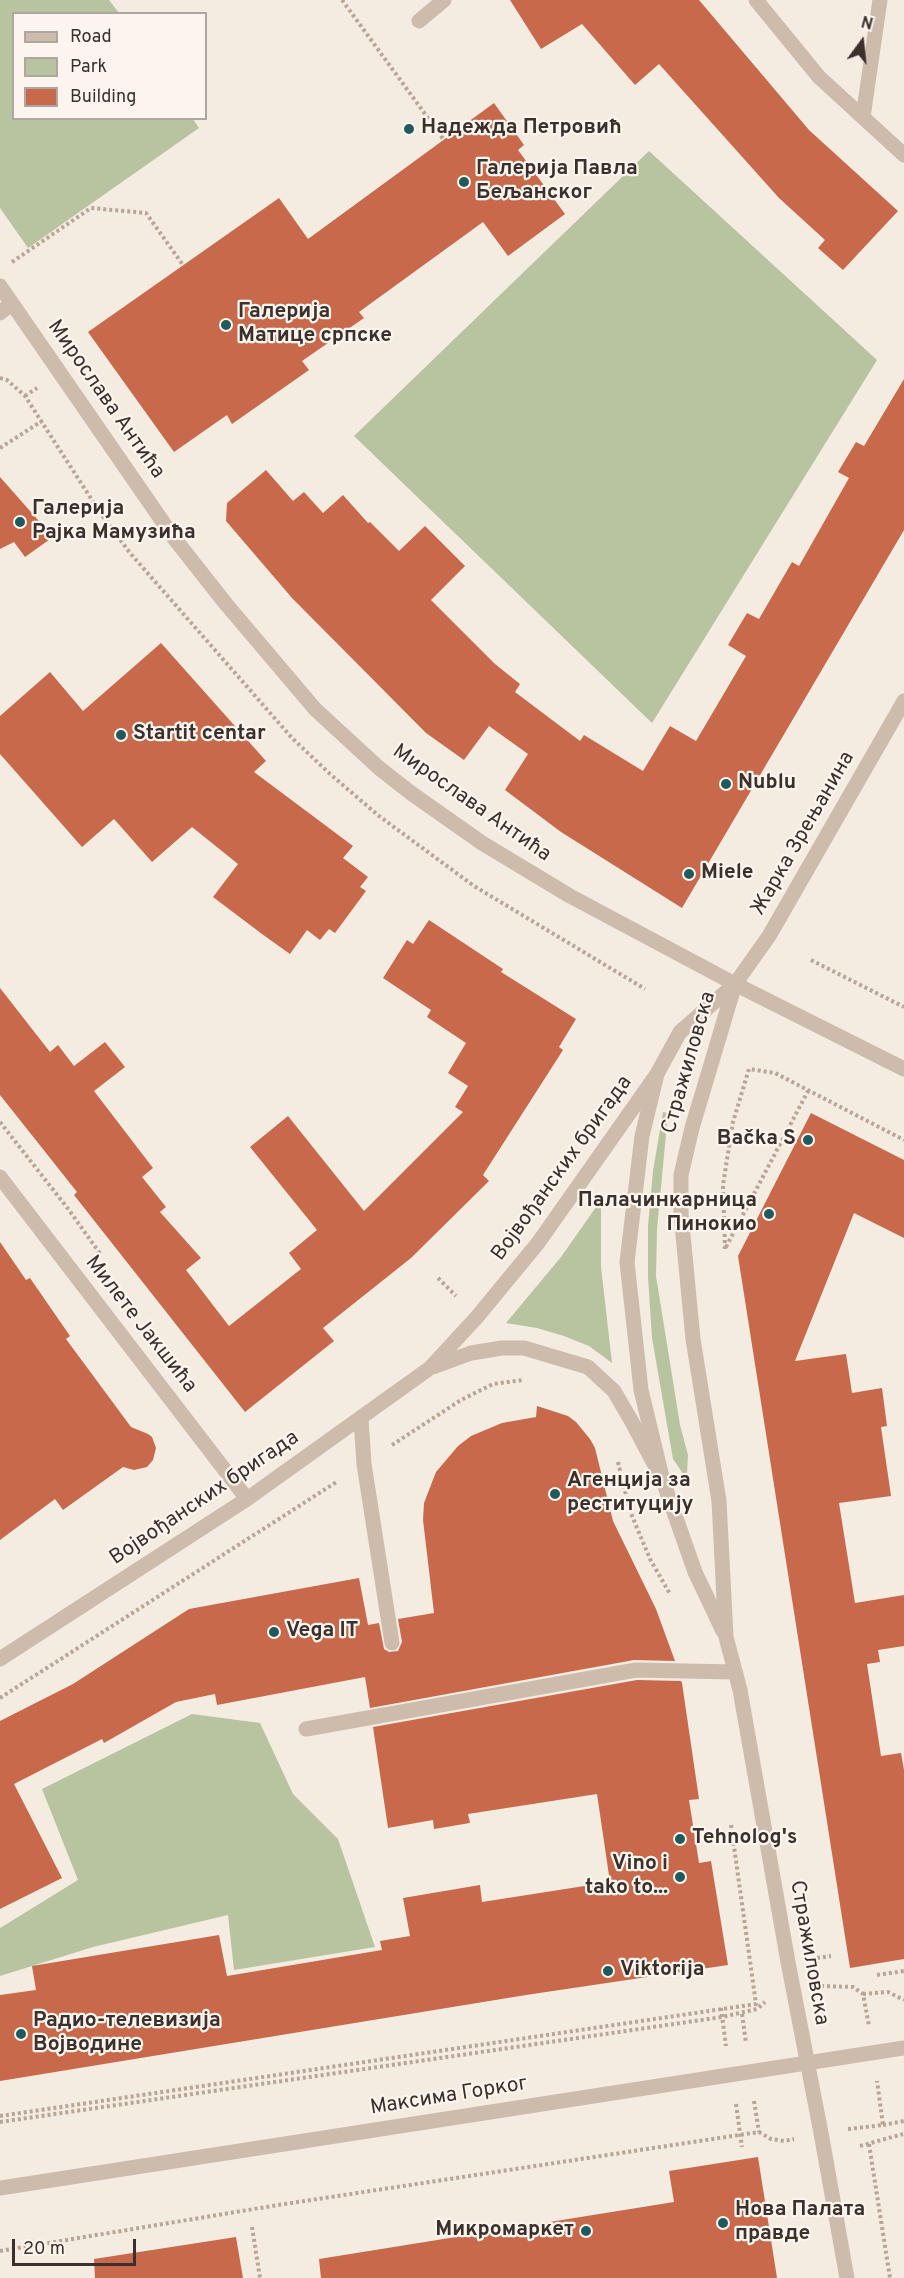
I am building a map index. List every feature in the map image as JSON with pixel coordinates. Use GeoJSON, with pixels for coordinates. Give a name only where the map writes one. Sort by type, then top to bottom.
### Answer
{"type":"FeatureCollection","features":[{"type":"Feature","properties":{"kind":"street"},"geometry":{"type":"LineString","coordinates":[[419,21],[444,0]]}},
{"type":"Feature","properties":{"kind":"street"},"geometry":{"type":"LineString","coordinates":[[756,0],[819,77],[904,155]]}},
{"type":"Feature","properties":{"kind":"street"},"geometry":{"type":"LineString","coordinates":[[863,117],[880,0]]}},
{"type":"Feature","properties":{"kind":"street","name":"Мирослава Антића"},"geometry":{"type":"LineString","coordinates":[[0,286],[6,308],[174,538],[226,604],[315,709],[379,768],[482,843],[570,896],[735,984],[904,1069]]}},
{"type":"Feature","properties":{"kind":"street","name":"Жарка Зрењанина"},"geometry":{"type":"LineString","coordinates":[[735,984],[788,907],[904,701]]}},
{"type":"Feature","properties":{"kind":"street","name":"Стражиловска"},"geometry":{"type":"LineString","coordinates":[[735,984],[680,1032],[657,1074],[642,1136],[627,1262],[640,1390],[663,1481],[695,1572],[726,1637],[741,1690],[846,2278]]}},
{"type":"Feature","properties":{"kind":"street","name":"Стражиловска"},"geometry":{"type":"LineString","coordinates":[[726,1637],[719,1501],[693,1339],[681,1214],[681,1175],[692,1128],[735,984]]}},
{"type":"Feature","properties":{"kind":"street","name":"Војвођанских бригада"},"geometry":{"type":"LineString","coordinates":[[0,1659],[247,1499],[430,1368],[477,1317],[538,1243],[657,1074]]}},
{"type":"Feature","properties":{"kind":"street","name":"Милете Јакшића"},"geometry":{"type":"LineString","coordinates":[[0,1177],[247,1499]]}},
{"type":"Feature","properties":{"kind":"street","name":"Војвођанских бригада"},"geometry":{"type":"LineString","coordinates":[[430,1368],[471,1353],[524,1347],[588,1367],[614,1391],[633,1422],[663,1481]]}},
{"type":"Feature","properties":{"kind":"street"},"geometry":{"type":"LineString","coordinates":[[361,1419],[364,1464],[392,1643]]}},
{"type":"Feature","properties":{"kind":"street"},"geometry":{"type":"LineString","coordinates":[[306,1729],[636,1670],[735,1672]]}},
{"type":"Feature","properties":{"kind":"street","name":"Максима Горког"},"geometry":{"type":"LineString","coordinates":[[0,2188],[904,2048]]}},
{"type":"Feature","properties":{"kind":"path"},"geometry":{"type":"LineString","coordinates":[[342,0],[444,140]]}},
{"type":"Feature","properties":{"kind":"path"},"geometry":{"type":"LineString","coordinates":[[9,264],[91,207],[146,213],[183,265]]}},
{"type":"Feature","properties":{"kind":"path"},"geometry":{"type":"LineString","coordinates":[[0,448],[42,421]]}},
{"type":"Feature","properties":{"kind":"path"},"geometry":{"type":"LineString","coordinates":[[811,960],[903,1005]]}},
{"type":"Feature","properties":{"kind":"path"},"geometry":{"type":"LineString","coordinates":[[808,1090],[725,1249],[723,1185],[732,1122],[749,1069],[775,1073],[808,1090],[904,1140]]}},
{"type":"Feature","properties":{"kind":"path"},"geometry":{"type":"LineString","coordinates":[[438,1278],[460,1300]]}},
{"type":"Feature","properties":{"kind":"path"},"geometry":{"type":"LineString","coordinates":[[0,1698],[461,1400],[493,1384],[532,1381]]}},
{"type":"Feature","properties":{"kind":"path"},"geometry":{"type":"LineString","coordinates":[[616,1453],[630,1511],[650,1559],[672,1597]]}},
{"type":"Feature","properties":{"kind":"path"},"geometry":{"type":"LineString","coordinates":[[0,2116],[756,2004],[730,1816]]}},
{"type":"Feature","properties":{"kind":"path"},"geometry":{"type":"LineString","coordinates":[[877,1975],[904,1971]]}},
{"type":"Feature","properties":{"kind":"path"},"geometry":{"type":"LineString","coordinates":[[863,1994],[888,1992],[904,2000]]}},
{"type":"Feature","properties":{"kind":"path"},"geometry":{"type":"LineString","coordinates":[[883,2125],[904,2121]]}},
{"type":"Feature","properties":{"kind":"path"},"geometry":{"type":"LineString","coordinates":[[860,2146],[903,2133]]}},
{"type":"Feature","properties":{"kind":"path"},"geometry":{"type":"LineString","coordinates":[[869,2144],[890,2278]]}},
{"type":"Feature","properties":{"kind":"path"},"geometry":{"type":"LineString","coordinates":[[252,2228],[260,2278]]}},
{"type":"Feature","properties":{"kind":"green space"},"geometry":{"type":"Polygon","coordinates":[[[0,0],[109,0],[118,12],[12,12],[12,120],[194,120],[199,128],[28,248],[0,208],[0,0]]]}},
{"type":"Feature","properties":{"kind":"green space"},"geometry":{"type":"Polygon","coordinates":[[[649,151],[877,360],[652,723],[354,436],[649,151]]]}},
{"type":"Feature","properties":{"kind":"green space"},"geometry":{"type":"Polygon","coordinates":[[[663,1112],[668,1113],[657,1229],[656,1276],[680,1425],[688,1455],[687,1474],[684,1475],[673,1459],[652,1338],[648,1277],[648,1226],[653,1171],[663,1112]]]}},
{"type":"Feature","properties":{"kind":"green space"},"geometry":{"type":"Polygon","coordinates":[[[601,1200],[601,1267],[612,1363],[589,1346],[564,1336],[537,1328],[506,1323],[561,1257],[601,1200]]]}},
{"type":"Feature","properties":{"kind":"green space"},"geometry":{"type":"Polygon","coordinates":[[[192,1714],[260,1723],[293,1794],[338,1839],[375,1947],[234,1970],[228,1915],[93,1947],[0,1976],[0,1928],[78,1880],[42,1789],[192,1714]]]}},
{"type":"Feature","properties":{"kind":"building"},"geometry":{"type":"Polygon","coordinates":[[[510,0],[699,0],[809,130],[898,211],[843,270],[818,248],[825,240],[779,198],[659,64],[635,85],[582,24],[541,49],[510,0]]]}},
{"type":"Feature","properties":{"kind":"building","name":"Галерија Матице српске"},"geometry":{"type":"Polygon","coordinates":[[[494,103],[524,145],[518,150],[565,214],[508,256],[483,222],[359,312],[364,318],[302,361],[309,370],[232,424],[227,415],[174,452],[88,332],[279,198],[308,239],[494,103]]]}},
{"type":"Feature","properties":{"kind":"building"},"geometry":{"type":"Polygon","coordinates":[[[904,379],[904,530],[682,908],[561,832],[505,790],[528,754],[489,726],[464,760],[426,733],[292,598],[226,521],[227,503],[266,470],[293,501],[304,492],[323,513],[343,495],[368,523],[370,522],[399,551],[425,526],[465,566],[431,600],[495,664],[520,684],[515,692],[580,741],[584,735],[643,771],[670,726],[696,741],[746,656],[728,645],[747,613],[759,619],[792,562],[799,566],[849,478],[838,472],[856,442],[864,446],[904,379]]]}},
{"type":"Feature","properties":{"kind":"building","name":"Галерија Рајка Мамузића"},"geometry":{"type":"Polygon","coordinates":[[[0,477],[53,537],[25,557],[14,542],[0,549],[0,477]]]}},
{"type":"Feature","properties":{"kind":"building","name":"Startit centar"},"geometry":{"type":"Polygon","coordinates":[[[161,643],[266,761],[254,772],[353,846],[343,858],[368,877],[360,887],[366,891],[335,933],[329,929],[320,940],[307,930],[290,954],[262,934],[213,897],[238,864],[192,827],[152,862],[114,819],[82,847],[0,754],[0,716],[50,672],[83,711],[161,643]]]}},
{"type":"Feature","properties":{"kind":"building"},"geometry":{"type":"Polygon","coordinates":[[[429,920],[503,969],[501,972],[576,1019],[559,1047],[563,1050],[483,1175],[489,1181],[411,1258],[323,1328],[334,1341],[245,1412],[74,1195],[77,1192],[0,1095],[0,988],[50,1052],[58,1045],[74,1066],[105,1042],[125,1067],[94,1091],[153,1168],[142,1177],[166,1207],[160,1212],[201,1258],[186,1270],[229,1326],[301,1269],[289,1253],[317,1230],[250,1147],[288,1116],[364,1211],[463,1112],[455,1107],[468,1086],[448,1073],[466,1043],[427,1017],[431,1010],[383,978],[407,940],[413,944],[429,920]]]}},
{"type":"Feature","properties":{"kind":"building"},"geometry":{"type":"Polygon","coordinates":[[[811,1113],[904,1160],[904,1238],[854,1213],[795,1361],[846,1354],[852,1393],[882,1388],[887,1426],[881,1427],[891,1496],[839,1503],[855,1603],[904,1595],[904,1646],[878,1650],[880,1662],[867,1664],[881,1756],[901,1753],[904,1770],[904,1959],[850,1968],[738,1256],[811,1113]]]}},
{"type":"Feature","properties":{"kind":"building"},"geometry":{"type":"Polygon","coordinates":[[[0,1242],[26,1280],[30,1278],[70,1336],[66,1339],[131,1427],[152,1437],[156,1448],[153,1460],[147,1467],[134,1470],[123,1467],[63,1510],[55,1499],[0,1540],[0,1242]]]}},
{"type":"Feature","properties":{"kind":"building"},"geometry":{"type":"Polygon","coordinates":[[[537,1406],[568,1416],[576,1422],[595,1448],[613,1521],[656,1609],[675,1661],[634,1660],[370,1708],[365,1677],[217,1705],[215,1694],[176,1702],[104,1743],[102,1739],[14,1784],[62,1878],[0,1909],[0,1721],[73,1684],[189,1609],[359,1578],[368,1625],[379,1623],[384,1649],[389,1652],[398,1651],[402,1642],[398,1619],[434,1613],[423,1520],[424,1503],[436,1472],[458,1446],[471,1436],[502,1423],[536,1417],[537,1406]]]}},
{"type":"Feature","properties":{"kind":"building"},"geometry":{"type":"Polygon","coordinates":[[[637,1680],[681,1681],[682,1683],[699,1799],[689,1800],[699,1863],[711,1861],[728,1965],[526,1995],[0,2081],[0,1995],[36,1990],[32,1966],[219,1935],[227,1976],[382,1950],[380,1941],[410,1936],[403,1898],[480,1885],[482,1902],[610,1882],[597,1794],[468,1814],[470,1823],[434,1829],[433,1820],[388,1828],[373,1727],[637,1680]]]}},
{"type":"Feature","properties":{"kind":"building"},"geometry":{"type":"Polygon","coordinates":[[[758,2157],[777,2278],[321,2278],[319,2259],[674,2202],[669,2171],[758,2157]]]}},
{"type":"Feature","properties":{"kind":"building"},"geometry":{"type":"Polygon","coordinates":[[[236,2237],[243,2278],[95,2278],[94,2259],[236,2237]]]}},
{"type":"Feature","properties":{"kind":"place","name":"Надежда Петровић"},"geometry":{"type":"Point","coordinates":[409,129]}},
{"type":"Feature","properties":{"kind":"place","name":"Галерија Павла Бељанског"},"geometry":{"type":"Point","coordinates":[464,182]}},
{"type":"Feature","properties":{"kind":"place","name":"Галерија Матице српске"},"geometry":{"type":"Point","coordinates":[226,325]}},
{"type":"Feature","properties":{"kind":"place","name":"Галерија Рајка Мамузића"},"geometry":{"type":"Point","coordinates":[20,522]}},
{"type":"Feature","properties":{"kind":"place","name":"Startit centar"},"geometry":{"type":"Point","coordinates":[121,735]}},
{"type":"Feature","properties":{"kind":"place","name":"Nublu"},"geometry":{"type":"Point","coordinates":[726,784]}},
{"type":"Feature","properties":{"kind":"place","name":"Miele"},"geometry":{"type":"Point","coordinates":[689,874]}},
{"type":"Feature","properties":{"kind":"place","name":"Bačka S"},"geometry":{"type":"Point","coordinates":[808,1140]}},
{"type":"Feature","properties":{"kind":"place","name":"Палачинкарница Пинокио"},"geometry":{"type":"Point","coordinates":[769,1214]}},
{"type":"Feature","properties":{"kind":"place","name":"Агенција за реституцију"},"geometry":{"type":"Point","coordinates":[555,1494]}},
{"type":"Feature","properties":{"kind":"place","name":"Vega IT"},"geometry":{"type":"Point","coordinates":[274,1632]}},
{"type":"Feature","properties":{"kind":"place","name":"Tehnolog's"},"geometry":{"type":"Point","coordinates":[680,1839]}},
{"type":"Feature","properties":{"kind":"place","name":"Vino i tako to..."},"geometry":{"type":"Point","coordinates":[680,1877]}},
{"type":"Feature","properties":{"kind":"place","name":"Viktorija"},"geometry":{"type":"Point","coordinates":[608,1971]}},
{"type":"Feature","properties":{"kind":"place","name":"Радио-телевизија Војводине"},"geometry":{"type":"Point","coordinates":[21,2034]}},
{"type":"Feature","properties":{"kind":"place","name":"Нова Палата правде"},"geometry":{"type":"Point","coordinates":[723,2223]}},
{"type":"Feature","properties":{"kind":"place","name":"Микромаркет"},"geometry":{"type":"Point","coordinates":[586,2231]}}]}
